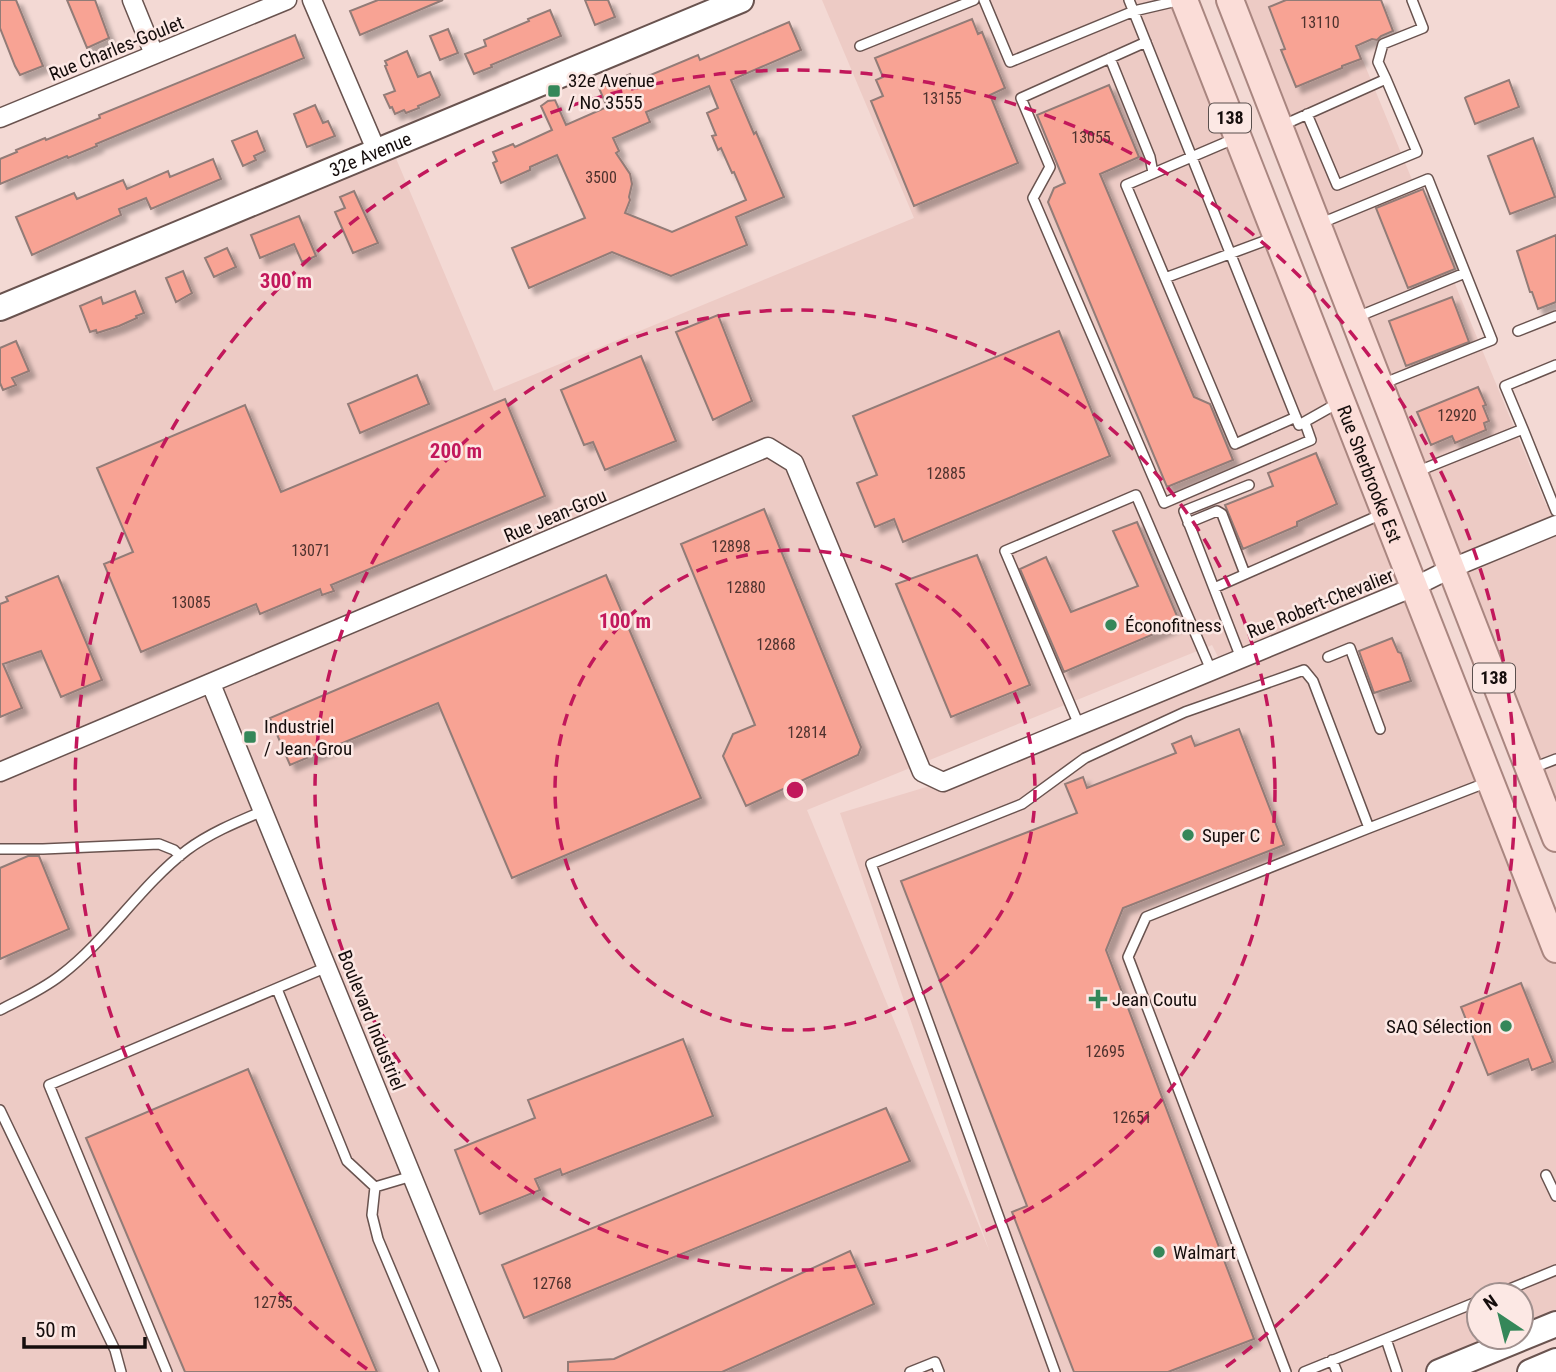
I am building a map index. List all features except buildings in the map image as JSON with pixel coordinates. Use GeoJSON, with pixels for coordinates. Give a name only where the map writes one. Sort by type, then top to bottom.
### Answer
{"type":"FeatureCollection","features":[{"type":"Feature","properties":{"kind":"main road","name":"Rue Sherbrooke Est"},"geometry":{"type":"LineString","coordinates":[[1183,0],[1556,949]]}},
{"type":"Feature","properties":{"kind":"main road","name":"138"},"geometry":{"type":"LineString","coordinates":[[1230,0],[1556,836]]}},
{"type":"Feature","properties":{"kind":"main road"},"geometry":{"type":"LineString","coordinates":[[1276,236],[1317,224]]}},
{"type":"Feature","properties":{"kind":"main road"},"geometry":{"type":"LineString","coordinates":[[1341,401],[1380,385]]}},
{"type":"Feature","properties":{"kind":"main road"},"geometry":{"type":"LineString","coordinates":[[1490,781],[1532,779]]}},
{"type":"Feature","properties":{"kind":"street"},"geometry":{"type":"LineString","coordinates":[[132,0],[154,54]]}},
{"type":"Feature","properties":{"kind":"street","name":"Rue Charles-Goulet"},"geometry":{"type":"LineString","coordinates":[[0,118],[287,0]]}},
{"type":"Feature","properties":{"kind":"street"},"geometry":{"type":"LineString","coordinates":[[312,0],[377,152]]}},
{"type":"Feature","properties":{"kind":"street","name":"32e Avenue"},"geometry":{"type":"LineString","coordinates":[[0,308],[741,0]]}},
{"type":"Feature","properties":{"kind":"street","name":"Rue Jean-Grou"},"geometry":{"type":"LineString","coordinates":[[0,772],[768,447],[794,463],[922,772],[943,782]]}},
{"type":"Feature","properties":{"kind":"street","name":"Rue Robert-Chevalier"},"geometry":{"type":"LineString","coordinates":[[943,782],[1414,587],[1452,568],[1556,525]]}},
{"type":"Feature","properties":{"kind":"street","name":"Boulevard Industriel"},"geometry":{"type":"LineString","coordinates":[[211,684],[492,1372]]}},
{"type":"Feature","properties":{"kind":"street"},"geometry":{"type":"LineString","coordinates":[[1439,1372],[1556,1324]]}},
{"type":"Feature","properties":{"kind":"street"},"geometry":{"type":"LineString","coordinates":[[1530,1372],[1556,1361]]}},
{"type":"Feature","properties":{"kind":"lane"},"geometry":{"type":"LineString","coordinates":[[860,46],[974,0]]}},
{"type":"Feature","properties":{"kind":"lane"},"geometry":{"type":"LineString","coordinates":[[984,0],[1010,62],[1134,11],[1183,0]]}},
{"type":"Feature","properties":{"kind":"lane"},"geometry":{"type":"LineString","coordinates":[[1129,0],[1299,425],[1341,401]]}},
{"type":"Feature","properties":{"kind":"lane"},"geometry":{"type":"LineString","coordinates":[[1307,114],[1337,185],[1417,152],[1378,62],[1383,44],[1423,28],[1412,0]]}},
{"type":"Feature","properties":{"kind":"lane"},"geometry":{"type":"LineString","coordinates":[[1146,42],[1021,98],[1050,167],[1033,198],[1164,503],[1311,440],[1305,423]]}},
{"type":"Feature","properties":{"kind":"lane"},"geometry":{"type":"LineString","coordinates":[[1110,58],[1150,157],[1153,173]]}},
{"type":"Feature","properties":{"kind":"lane"},"geometry":{"type":"LineString","coordinates":[[1279,126],[1386,79]]}},
{"type":"Feature","properties":{"kind":"lane"},"geometry":{"type":"LineString","coordinates":[[1238,138],[1126,185],[1235,444],[1296,417]]}},
{"type":"Feature","properties":{"kind":"lane"},"geometry":{"type":"LineString","coordinates":[[1317,224],[1428,179],[1492,340],[1380,385]]}},
{"type":"Feature","properties":{"kind":"lane"},"geometry":{"type":"LineString","coordinates":[[1165,278],[1276,236]]}},
{"type":"Feature","properties":{"kind":"lane"},"geometry":{"type":"LineString","coordinates":[[1354,318],[1465,273]]}},
{"type":"Feature","properties":{"kind":"lane"},"geometry":{"type":"LineString","coordinates":[[1518,331],[1556,316]]}},
{"type":"Feature","properties":{"kind":"lane"},"geometry":{"type":"LineString","coordinates":[[1556,365],[1505,386],[1556,511]]}},
{"type":"Feature","properties":{"kind":"lane"},"geometry":{"type":"LineString","coordinates":[[1415,473],[1523,429]]}},
{"type":"Feature","properties":{"kind":"lane"},"geometry":{"type":"LineString","coordinates":[[1241,658],[1184,511],[1249,485]]}},
{"type":"Feature","properties":{"kind":"lane"},"geometry":{"type":"LineString","coordinates":[[1079,725],[1005,551],[1136,495],[1211,670]]}},
{"type":"Feature","properties":{"kind":"lane"},"geometry":{"type":"LineString","coordinates":[[1188,523],[1217,511],[1222,514],[1245,574]]}},
{"type":"Feature","properties":{"kind":"lane"},"geometry":{"type":"LineString","coordinates":[[1214,588],[1385,513]]}},
{"type":"Feature","properties":{"kind":"lane"},"geometry":{"type":"LineString","coordinates":[[1328,657],[1350,649],[1380,729]]}},
{"type":"Feature","properties":{"kind":"lane"},"geometry":{"type":"LineString","coordinates":[[1055,1372],[871,864],[1023,804],[1084,758],[1172,718],[1304,670],[1313,681],[1369,828]]}},
{"type":"Feature","properties":{"kind":"lane"},"geometry":{"type":"LineString","coordinates":[[1532,779],[1556,759]]}},
{"type":"Feature","properties":{"kind":"lane"},"geometry":{"type":"LineString","coordinates":[[1286,1372],[1128,957],[1146,917],[1490,781]]}},
{"type":"Feature","properties":{"kind":"lane"},"geometry":{"type":"LineString","coordinates":[[0,1010],[62,975],[180,856],[211,835],[264,810]]}},
{"type":"Feature","properties":{"kind":"lane"},"geometry":{"type":"LineString","coordinates":[[0,849],[159,844],[174,850],[180,856]]}},
{"type":"Feature","properties":{"kind":"lane"},"geometry":{"type":"LineString","coordinates":[[167,1372],[49,1085],[327,967]]}},
{"type":"Feature","properties":{"kind":"lane"},"geometry":{"type":"LineString","coordinates":[[276,989],[347,1161],[375,1187]]}},
{"type":"Feature","properties":{"kind":"lane"},"geometry":{"type":"LineString","coordinates":[[0,1110],[115,1350],[121,1372]]}},
{"type":"Feature","properties":{"kind":"lane"},"geometry":{"type":"LineString","coordinates":[[1546,1175],[1556,1196]]}},
{"type":"Feature","properties":{"kind":"lane"},"geometry":{"type":"LineString","coordinates":[[375,1187],[412,1176]]}},
{"type":"Feature","properties":{"kind":"lane"},"geometry":{"type":"LineString","coordinates":[[375,1187],[372,1215],[378,1239],[434,1372]]}},
{"type":"Feature","properties":{"kind":"lane"},"geometry":{"type":"LineString","coordinates":[[1529,1281],[1556,1270]]}},
{"type":"Feature","properties":{"kind":"lane"},"geometry":{"type":"LineString","coordinates":[[1304,1372],[1465,1307]]}},
{"type":"Feature","properties":{"kind":"lane"},"geometry":{"type":"LineString","coordinates":[[1387,1339],[1397,1372]]}},
{"type":"Feature","properties":{"kind":"lane"},"geometry":{"type":"LineString","coordinates":[[1332,1360],[1337,1372]]}},
{"type":"Feature","properties":{"kind":"lane"},"geometry":{"type":"LineString","coordinates":[[910,1372],[935,1362],[939,1372]]}},
{"type":"Feature","properties":{"kind":"shaded area"},"geometry":{"type":"Polygon","coordinates":[[[822,0],[1183,0],[1556,949],[1556,1324],[1535,1333],[1535,1281],[1465,1281],[1465,1351],[1490,1351],[1439,1372],[0,1372],[0,323],[395,156],[494,391],[914,218],[822,0]],[[1212,645],[807,810],[989,1250],[840,813],[943,782],[1222,665],[1212,645]]]}},
{"type":"Feature","properties":{"kind":"shaded area"},"geometry":{"type":"Polygon","coordinates":[[[1222,0],[1338,0],[1546,505],[1556,503],[1556,838],[1222,0]]]}},
{"type":"Feature","properties":{"kind":"place","name":"32e Avenue / No 3555"},"geometry":{"type":"Point","coordinates":[554,91]}},
{"type":"Feature","properties":{"kind":"place","name":"Éconofitness"},"geometry":{"type":"Point","coordinates":[1111,625]}},
{"type":"Feature","properties":{"kind":"place","name":"Industriel / Jean-Grou"},"geometry":{"type":"Point","coordinates":[250,737]}},
{"type":"Feature","properties":{"kind":"place","name":"Super C"},"geometry":{"type":"Point","coordinates":[1188,835]}},
{"type":"Feature","properties":{"kind":"place","name":"Jean Coutu"},"geometry":{"type":"Point","coordinates":[1098,999]}},
{"type":"Feature","properties":{"kind":"place","name":"SAQ Sélection"},"geometry":{"type":"Point","coordinates":[1506,1026]}},
{"type":"Feature","properties":{"kind":"place","name":"Walmart"},"geometry":{"type":"Point","coordinates":[1159,1252]}}]}
